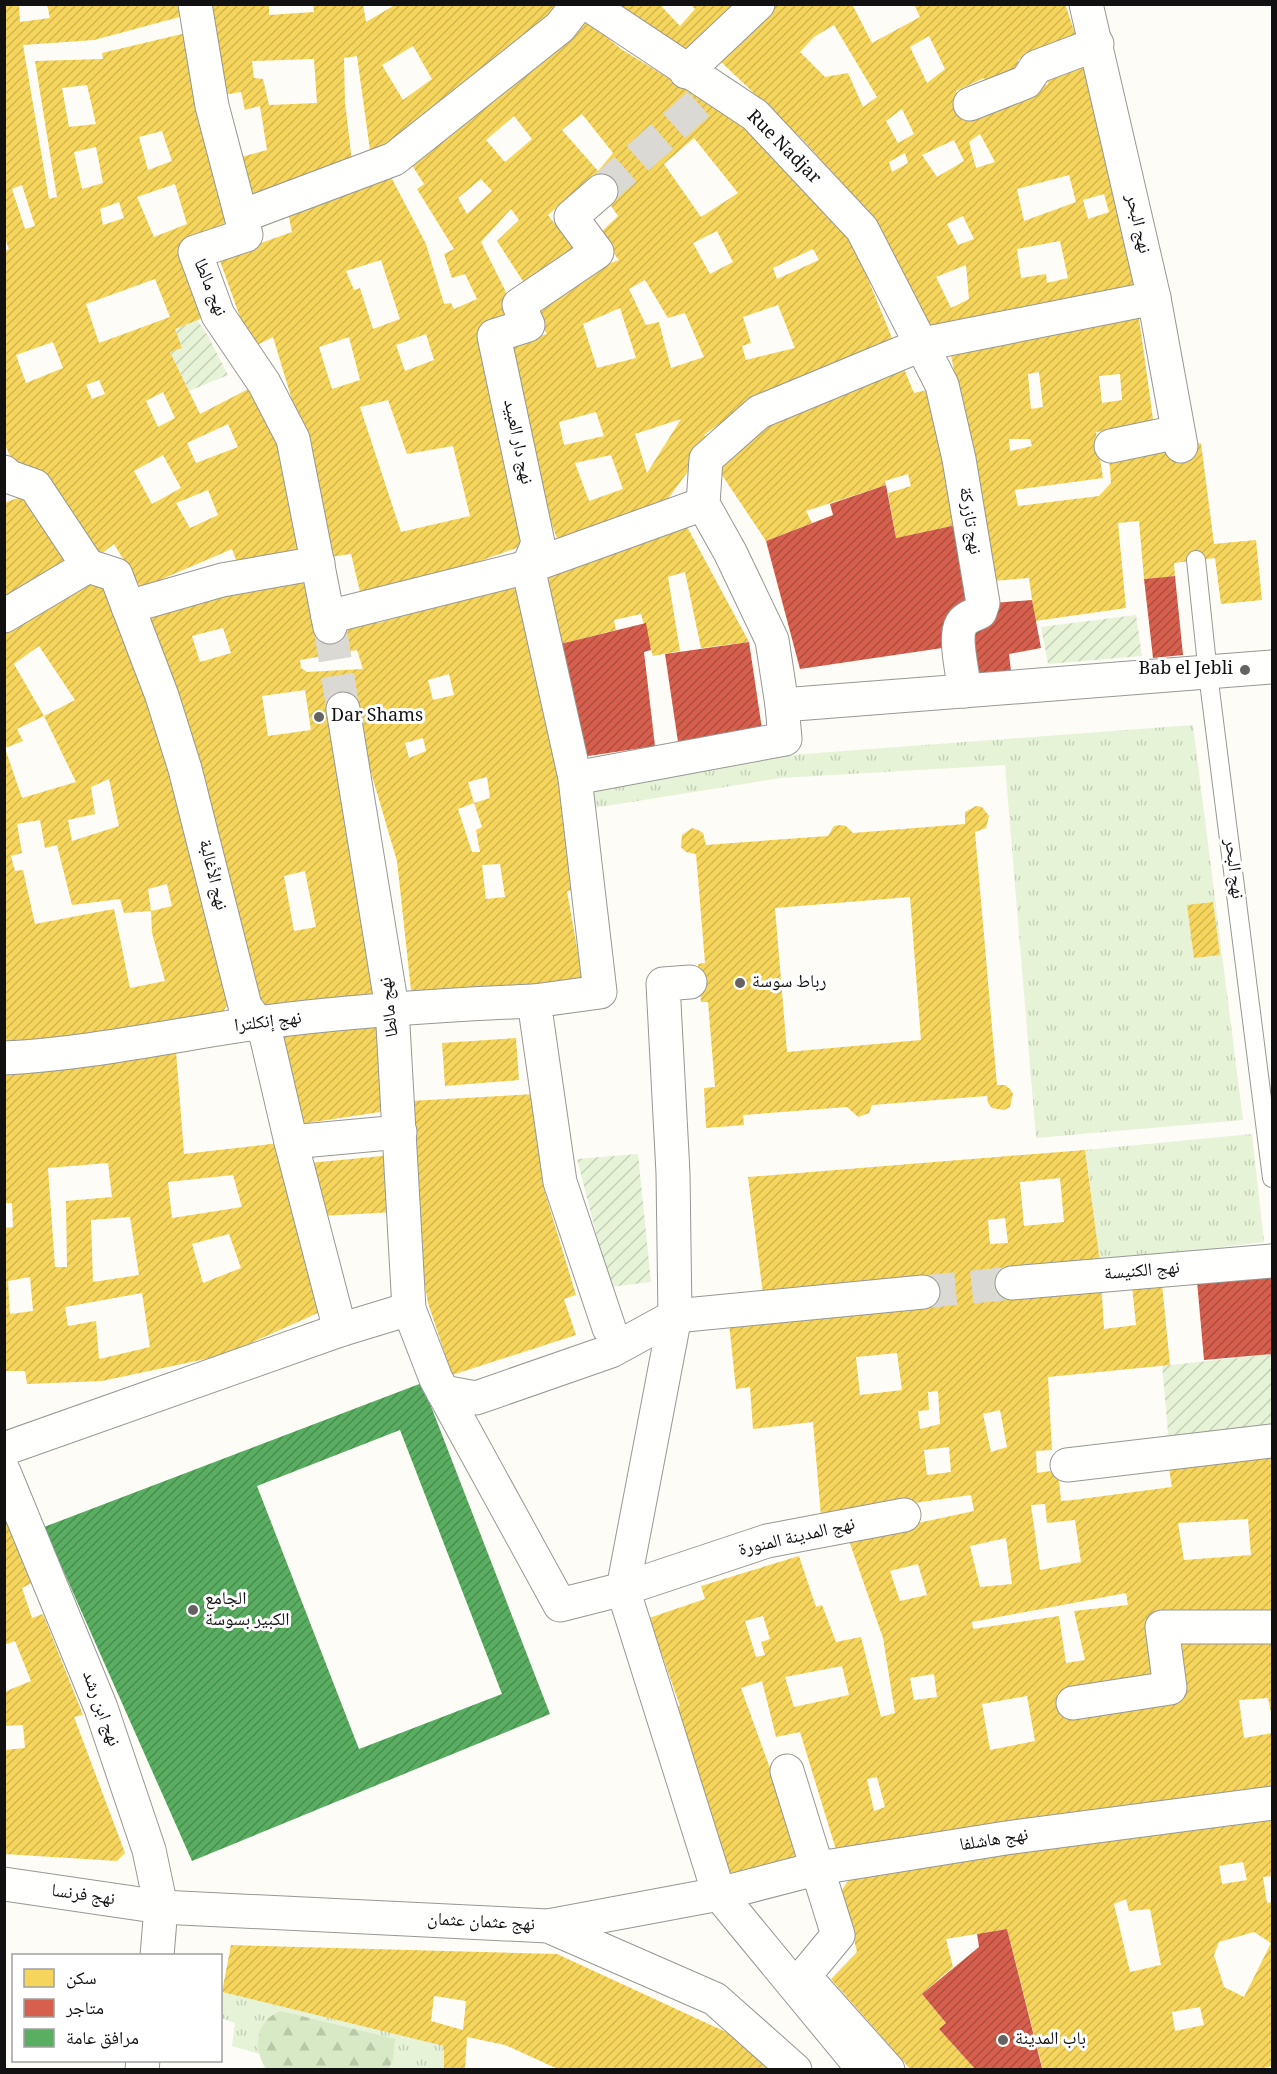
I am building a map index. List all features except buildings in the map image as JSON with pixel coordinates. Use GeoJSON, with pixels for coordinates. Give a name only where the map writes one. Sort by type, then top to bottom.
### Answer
{"type":"FeatureCollection","features":[{"type":"Feature","properties":{"kind":"street"},"geometry":{"type":"LineString","coordinates":[[195,4],[212,106],[242,216],[394,159],[560,27],[578,4]]}},
{"type":"Feature","properties":{"kind":"street","name":"Rue Nadjar"},"geometry":{"type":"LineString","coordinates":[[588,4],[686,72],[755,116],[862,229],[923,344]]}},
{"type":"Feature","properties":{"kind":"street"},"geometry":{"type":"LineString","coordinates":[[686,72],[758,4]]}},
{"type":"Feature","properties":{"kind":"street","name":"نهج البحر"},"geometry":{"type":"LineString","coordinates":[[1086,4],[1154,298],[1180,439],[1111,446]]}},
{"type":"Feature","properties":{"kind":"street"},"geometry":{"type":"LineString","coordinates":[[970,104],[1026,82],[1036,67],[1097,44]]}},
{"type":"Feature","properties":{"kind":"street","name":"نهج دار العبيد"},"geometry":{"type":"LineString","coordinates":[[528,567],[538,543],[494,336],[528,325],[519,305],[597,252],[571,217],[601,191]]}},
{"type":"Feature","properties":{"kind":"street","name":"نهج مالطا"},"geometry":{"type":"LineString","coordinates":[[242,216],[246,235],[195,252],[218,315],[264,383],[293,439],[329,622],[528,567]]}},
{"type":"Feature","properties":{"kind":"street"},"geometry":{"type":"LineString","coordinates":[[703,504],[528,567],[575,778],[785,739],[772,640],[730,552],[703,504],[706,459],[759,412],[923,344],[1154,298]]}},
{"type":"Feature","properties":{"kind":"street","name":"نهج تازركة"},"geometry":{"type":"LineString","coordinates":[[923,344],[942,385],[959,459],[983,603],[980,612],[966,619],[960,626],[958,638],[965,691]]}},
{"type":"Feature","properties":{"kind":"street"},"geometry":{"type":"LineString","coordinates":[[4,472],[7,476],[35,486],[88,566],[4,616]]}},
{"type":"Feature","properties":{"kind":"street"},"geometry":{"type":"LineString","coordinates":[[128,607],[222,580],[318,563]]}},
{"type":"Feature","properties":{"kind":"street","name":"نهج الأغالبة"},"geometry":{"type":"LineString","coordinates":[[88,566],[116,575],[162,696],[185,770],[245,1006],[266,1035],[340,1330]]}},
{"type":"Feature","properties":{"kind":"street"},"geometry":{"type":"LineString","coordinates":[[782,705],[1208,674],[1272,667]]}},
{"type":"Feature","properties":{"kind":"street","name":"نهج مالطا"},"geometry":{"type":"LineString","coordinates":[[343,709],[392,1008],[409,1309],[443,1392]]}},
{"type":"Feature","properties":{"kind":"street","name":"نهج إنكلترا"},"geometry":{"type":"LineString","coordinates":[[4,1058],[50,1056],[257,1023],[392,1008],[534,1001],[600,992],[575,778]]}},
{"type":"Feature","properties":{"kind":"street"},"geometry":{"type":"LineString","coordinates":[[690,982],[663,984],[674,1173],[675,1316],[623,1589],[719,1894],[864,2070]]}},
{"type":"Feature","properties":{"kind":"street"},"geometry":{"type":"LineString","coordinates":[[534,1001],[560,1182],[609,1328]]}},
{"type":"Feature","properties":{"kind":"street"},"geometry":{"type":"LineString","coordinates":[[291,1142],[400,1132]]}},
{"type":"Feature","properties":{"kind":"street","name":"نهج الكنيسة"},"geometry":{"type":"LineString","coordinates":[[1012,1283],[1272,1261]]}},
{"type":"Feature","properties":{"kind":"street"},"geometry":{"type":"LineString","coordinates":[[443,1392],[476,1398],[611,1351],[675,1316],[923,1292]]}},
{"type":"Feature","properties":{"kind":"street"},"geometry":{"type":"LineString","coordinates":[[4,1449],[340,1330],[409,1309]]}},
{"type":"Feature","properties":{"kind":"street","name":"نهج المدينة المنورة"},"geometry":{"type":"LineString","coordinates":[[443,1392],[560,1605],[623,1589],[767,1541],[904,1515]]}},
{"type":"Feature","properties":{"kind":"street"},"geometry":{"type":"LineString","coordinates":[[1067,1465],[1272,1441]]}},
{"type":"Feature","properties":{"kind":"street","name":"نهج ابن رشد"},"geometry":{"type":"LineString","coordinates":[[4,1472],[101,1708],[149,1850],[161,1907],[158,1954]]}},
{"type":"Feature","properties":{"kind":"street"},"geometry":{"type":"LineString","coordinates":[[1073,1702],[1170,1688],[1162,1627],[1272,1627]]}},
{"type":"Feature","properties":{"kind":"street"},"geometry":{"type":"LineString","coordinates":[[787,1771],[838,1935],[804,1976],[888,2070]]}},
{"type":"Feature","properties":{"kind":"street","name":"نهج هاشلفا"},"geometry":{"type":"LineString","coordinates":[[548,1926],[719,1894],[819,1868],[1006,1838],[1272,1803]]}},
{"type":"Feature","properties":{"kind":"street","name":"نهج فرنسا"},"geometry":{"type":"LineString","coordinates":[[4,1884],[161,1907]]}},
{"type":"Feature","properties":{"kind":"street","name":"نهج عثمان عثمان"},"geometry":{"type":"LineString","coordinates":[[161,1907],[548,1926],[715,1999],[795,2070]]}},
{"type":"Feature","properties":{"kind":"lane","name":"نهج البحر"},"geometry":{"type":"LineString","coordinates":[[1197,560],[1208,674],[1272,1178]]}},
{"type":"Feature","properties":{"kind":"green space"},"geometry":{"type":"Polygon","coordinates":[[[197,320],[228,375],[189,391],[170,352],[181,347],[175,329],[197,320]]]}},
{"type":"Feature","properties":{"kind":"green space"},"geometry":{"type":"Polygon","coordinates":[[[1136,615],[1142,656],[1048,664],[1041,627],[1136,615]]]}},
{"type":"Feature","properties":{"kind":"green space"},"geometry":{"type":"Polygon","coordinates":[[[1193,725],[1243,1120],[1036,1138],[1005,765],[781,778],[594,808],[592,790],[777,756],[1193,725]]]}},
{"type":"Feature","properties":{"kind":"green space"},"geometry":{"type":"Polygon","coordinates":[[[1252,1134],[1264,1242],[1100,1262],[1085,1150],[1252,1134]]]}},
{"type":"Feature","properties":{"kind":"green space"},"geometry":{"type":"Polygon","coordinates":[[[638,1154],[651,1282],[610,1287],[577,1159],[638,1154]]]}},
{"type":"Feature","properties":{"kind":"green space"},"geometry":{"type":"Polygon","coordinates":[[[1272,1354],[1272,1429],[1169,1443],[1162,1366],[1272,1354]]]}},
{"type":"Feature","properties":{"kind":"green space"},"geometry":{"type":"Polygon","coordinates":[[[222,1992],[444,2046],[444,2069],[311,2069],[232,2046],[235,2023],[222,2018],[222,1992]]]}},
{"type":"Feature","properties":{"kind":"green space"},"geometry":{"type":"Polygon","coordinates":[[[281,2011],[395,2039],[393,2060],[389,2068],[266,2069],[259,2052],[259,2035],[266,2021],[281,2011]]]}},
{"type":"Feature","properties":{"kind":"tunnel"},"geometry":{"type":"LineString","coordinates":[[601,191],[714,90]]}},
{"type":"Feature","properties":{"kind":"tunnel"},"geometry":{"type":"LineString","coordinates":[[330,627],[343,709]]}},
{"type":"Feature","properties":{"kind":"tunnel"},"geometry":{"type":"LineString","coordinates":[[923,1292],[1012,1283]]}},
{"type":"Feature","properties":{"kind":"place","name":"Bab el Jebli"},"geometry":{"type":"Point","coordinates":[1245,670]}},
{"type":"Feature","properties":{"kind":"place","name":"Dar Shams"},"geometry":{"type":"Point","coordinates":[319,717]}},
{"type":"Feature","properties":{"kind":"place","name":"رباط سوسة"},"geometry":{"type":"Point","coordinates":[740,983]}},
{"type":"Feature","properties":{"kind":"place","name":"الجامع الكبير بسوسة"},"geometry":{"type":"Point","coordinates":[193,1610]}},
{"type":"Feature","properties":{"kind":"place","name":"باب المدينة"},"geometry":{"type":"Point","coordinates":[1003,2040]}}]}
